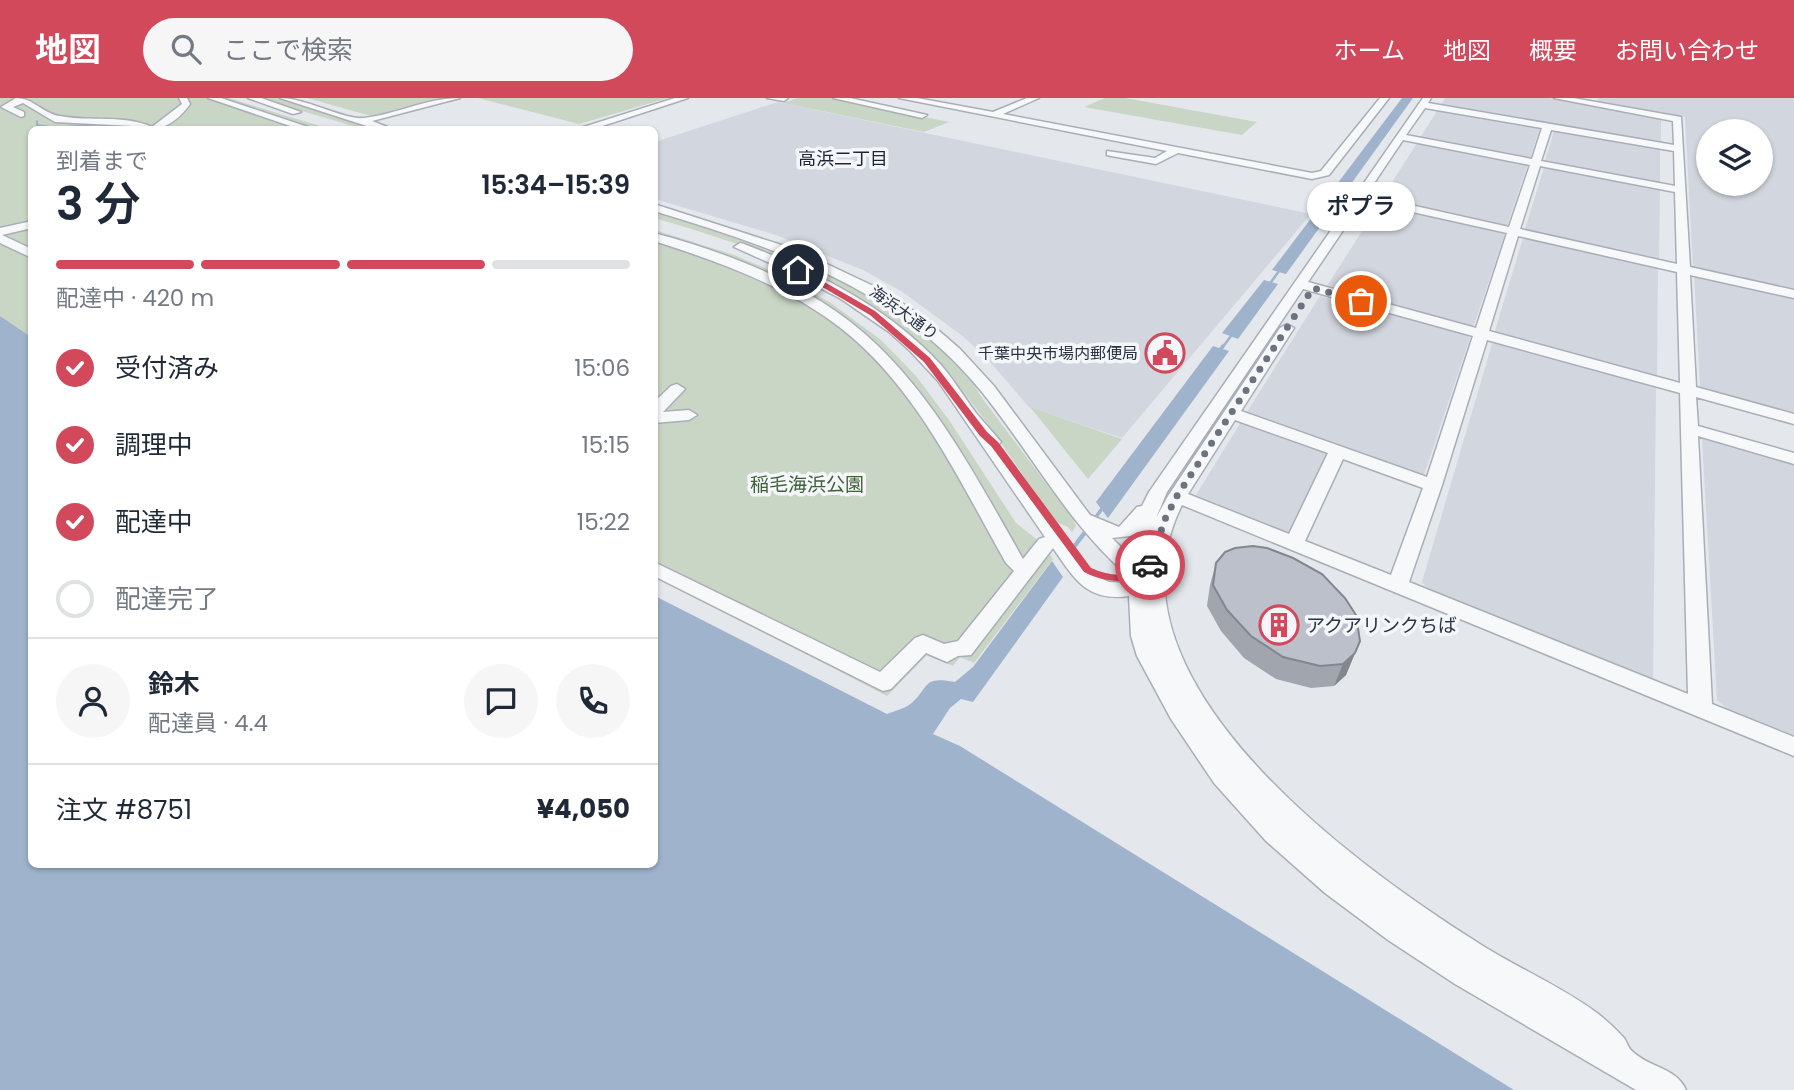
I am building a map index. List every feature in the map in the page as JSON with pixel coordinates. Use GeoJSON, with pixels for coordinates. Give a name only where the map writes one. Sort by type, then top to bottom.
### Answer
{"type":"FeatureCollection","features":[{"type":"Feature","properties":{"kind":"street"},"geometry":{"type":"LineString","coordinates":[[160,126],[186,104],[183,98]]}},
{"type":"Feature","properties":{"kind":"street"},"geometry":{"type":"LineString","coordinates":[[212,98],[300,126]]}},
{"type":"Feature","properties":{"kind":"street"},"geometry":{"type":"LineString","coordinates":[[252,98],[342,126]]}},
{"type":"Feature","properties":{"kind":"street"},"geometry":{"type":"LineString","coordinates":[[284,98],[378,126]]}},
{"type":"Feature","properties":{"kind":"street"},"geometry":{"type":"LineString","coordinates":[[362,121],[456,98]]}},
{"type":"Feature","properties":{"kind":"street"},"geometry":{"type":"LineString","coordinates":[[591,126],[684,98]]}},
{"type":"Feature","properties":{"kind":"street"},"geometry":{"type":"LineString","coordinates":[[600,126],[692,98]]}},
{"type":"Feature","properties":{"kind":"street"},"geometry":{"type":"LineString","coordinates":[[771,98],[784,98]]}},
{"type":"Feature","properties":{"kind":"street"},"geometry":{"type":"LineString","coordinates":[[837,98],[932,117]]}},
{"type":"Feature","properties":{"kind":"street"},"geometry":{"type":"LineString","coordinates":[[904,98],[1312,176],[1325,173],[1385,98]]}},
{"type":"Feature","properties":{"kind":"street"},"geometry":{"type":"LineString","coordinates":[[994,115],[1035,98]]}},
{"type":"Feature","properties":{"kind":"street"},"geometry":{"type":"LineString","coordinates":[[1319,174],[1315,172],[1376,98]]}},
{"type":"Feature","properties":{"kind":"street"},"geometry":{"type":"LineString","coordinates":[[1558,98],[1589,100],[1677,118],[1700,708]]}},
{"type":"Feature","properties":{"kind":"street"},"geometry":{"type":"LineString","coordinates":[[2,107],[22,99],[55,119],[135,123],[170,120]]}},
{"type":"Feature","properties":{"kind":"street"},"geometry":{"type":"LineString","coordinates":[[1634,1070],[1586,1024],[1474,957],[1386,897],[1345,865],[1260,784],[1191,700],[1178,676],[1160,629],[1147,578],[1136,564],[1139,546],[1158,492],[1307,286],[1430,102],[1547,127],[1678,149]]}},
{"type":"Feature","properties":{"kind":"street"},"geometry":{"type":"LineString","coordinates":[[2,107],[21,114]]}},
{"type":"Feature","properties":{"kind":"street"},"geometry":{"type":"LineString","coordinates":[[135,123],[143,126]]}},
{"type":"Feature","properties":{"kind":"street"},"geometry":{"type":"LineString","coordinates":[[1397,586],[1433,485],[1547,127]]}},
{"type":"Feature","properties":{"kind":"street"},"geometry":{"type":"LineString","coordinates":[[1406,138],[1681,190]]}},
{"type":"Feature","properties":{"kind":"street"},"geometry":{"type":"LineString","coordinates":[[1096,150],[1156,162],[1175,151]]}},
{"type":"Feature","properties":{"kind":"street"},"geometry":{"type":"LineString","coordinates":[[1366,198],[1794,294]]}},
{"type":"Feature","properties":{"kind":"street","name":"海浜大通り"},"geometry":{"type":"LineString","coordinates":[[658,208],[752,236],[810,258],[863,284],[909,313],[974,371],[1112,552],[1147,578]]}},
{"type":"Feature","properties":{"kind":"street","name":"海浜大通り"},"geometry":{"type":"LineString","coordinates":[[658,221],[722,241],[798,270],[864,308],[927,360],[983,434]]}},
{"type":"Feature","properties":{"kind":"street"},"geometry":{"type":"LineString","coordinates":[[0,232],[28,225]]}},
{"type":"Feature","properties":{"kind":"street"},"geometry":{"type":"LineString","coordinates":[[0,238],[28,252]]}},
{"type":"Feature","properties":{"kind":"street"},"geometry":{"type":"LineString","coordinates":[[658,238],[701,251],[782,285],[835,318],[869,345],[906,386],[950,452],[1016,563],[1026,569]]}},
{"type":"Feature","properties":{"kind":"street"},"geometry":{"type":"LineString","coordinates":[[1307,286],[1794,419]]}},
{"type":"Feature","properties":{"kind":"street"},"geometry":{"type":"LineString","coordinates":[[1307,286],[1163,523],[1147,578],[1142,615],[1142,636],[1150,659],[1190,732],[1232,787],[1294,847],[1386,922],[1435,957],[1669,1090]]}},
{"type":"Feature","properties":{"kind":"street"},"geometry":{"type":"LineString","coordinates":[[658,408],[677,389]]}},
{"type":"Feature","properties":{"kind":"street"},"geometry":{"type":"LineString","coordinates":[[1231,413],[1433,485]]}},
{"type":"Feature","properties":{"kind":"street"},"geometry":{"type":"LineString","coordinates":[[658,418],[689,415]]}},
{"type":"Feature","properties":{"kind":"street"},"geometry":{"type":"LineString","coordinates":[[1688,428],[1794,458]]}},
{"type":"Feature","properties":{"kind":"street"},"geometry":{"type":"LineString","coordinates":[[983,434],[995,444],[1087,570],[1108,578],[1147,578]]}},
{"type":"Feature","properties":{"kind":"street"},"geometry":{"type":"LineString","coordinates":[[983,434],[988,445],[1080,573],[1094,585],[1111,590],[1129,601],[1142,615]]}},
{"type":"Feature","properties":{"kind":"street"},"geometry":{"type":"LineString","coordinates":[[1294,544],[1339,451]]}},
{"type":"Feature","properties":{"kind":"street"},"geometry":{"type":"LineString","coordinates":[[1177,496],[1794,747]]}},
{"type":"Feature","properties":{"kind":"street"},"geometry":{"type":"LineString","coordinates":[[1082,516],[1104,531],[1119,533],[1133,529],[1143,512],[1152,506]]}},
{"type":"Feature","properties":{"kind":"street"},"geometry":{"type":"LineString","coordinates":[[658,570],[883,683],[923,643],[947,654],[954,647],[963,650],[1046,543]]}},
{"type":"Feature","properties":{"kind":"street"},"geometry":{"type":"LineString","coordinates":[[1111,590],[1147,578]]}},
{"type":"Feature","properties":{"kind":"shaded area"},"geometry":{"type":"Polygon","coordinates":[[[1445,98],[1548,98],[1661,116],[1661,144],[1440,106],[1445,98]]]}},
{"type":"Feature","properties":{"kind":"shaded area"},"geometry":{"type":"Polygon","coordinates":[[[1598,98],[1794,98],[1794,292],[1693,269],[1685,117],[1597,102],[1598,98]]]}},
{"type":"Feature","properties":{"kind":"shaded area"},"geometry":{"type":"Polygon","coordinates":[[[778,102],[1311,214],[1122,438],[1029,407],[984,355],[960,334],[901,291],[863,270],[776,235],[658,200],[658,141],[778,102]]]}},
{"type":"Feature","properties":{"kind":"shaded area"},"geometry":{"type":"Polygon","coordinates":[[[1437,111],[1540,128],[1530,158],[1525,159],[1420,138],[1437,111]]]}},
{"type":"Feature","properties":{"kind":"shaded area"},"geometry":{"type":"Polygon","coordinates":[[[1554,131],[1660,148],[1660,184],[1545,161],[1554,131]]]}},
{"type":"Feature","properties":{"kind":"shaded area"},"geometry":{"type":"Polygon","coordinates":[[[1417,143],[1528,164],[1507,226],[1382,198],[1417,143]]]}},
{"type":"Feature","properties":{"kind":"shaded area"},"geometry":{"type":"Polygon","coordinates":[[[1544,168],[1660,188],[1659,261],[1525,229],[1544,168]]]}},
{"type":"Feature","properties":{"kind":"shaded area"},"geometry":{"type":"Polygon","coordinates":[[[1384,205],[1505,234],[1474,325],[1467,326],[1327,286],[1378,206],[1384,205]]]}},
{"type":"Feature","properties":{"kind":"shaded area"},"geometry":{"type":"Polygon","coordinates":[[[1523,238],[1658,267],[1657,377],[1500,335],[1495,331],[1523,238]]]}},
{"type":"Feature","properties":{"kind":"shaded area"},"geometry":{"type":"Polygon","coordinates":[[[1694,273],[1794,296],[1794,415],[1700,387],[1694,273]]]}},
{"type":"Feature","properties":{"kind":"shaded area"},"geometry":{"type":"Polygon","coordinates":[[[1320,296],[1465,334],[1470,338],[1424,475],[1418,476],[1245,415],[1320,296]]]}},
{"type":"Feature","properties":{"kind":"shaded area"},"geometry":{"type":"Polygon","coordinates":[[[1499,343],[1656,386],[1653,679],[1428,589],[1422,582],[1492,344],[1499,343]]]}},
{"type":"Feature","properties":{"kind":"shaded area"},"geometry":{"type":"Polygon","coordinates":[[[1241,422],[1331,454],[1294,532],[1288,533],[1196,495],[1241,422]]]}},
{"type":"Feature","properties":{"kind":"shaded area"},"geometry":{"type":"Polygon","coordinates":[[[1711,437],[1794,462],[1794,736],[1727,709],[1717,700],[1702,439],[1711,437]]]}},
{"type":"Feature","properties":{"kind":"green space"},"geometry":{"type":"Polygon","coordinates":[[[0,98],[228,98],[320,126],[28,126],[28,338],[0,316],[0,98]]]}},
{"type":"Feature","properties":{"kind":"green space"},"geometry":{"type":"Polygon","coordinates":[[[258,98],[277,98],[373,126],[353,126],[258,98]]]}},
{"type":"Feature","properties":{"kind":"green space"},"geometry":{"type":"Polygon","coordinates":[[[307,98],[446,98],[371,116],[307,98]]]}},
{"type":"Feature","properties":{"kind":"green space"},"geometry":{"type":"Polygon","coordinates":[[[478,98],[668,98],[579,124],[478,98]]]}},
{"type":"Feature","properties":{"kind":"green space"},"geometry":{"type":"Polygon","coordinates":[[[798,98],[829,98],[949,122],[924,132],[783,103],[798,98]]]}},
{"type":"Feature","properties":{"kind":"green space"},"geometry":{"type":"Polygon","coordinates":[[[1105,98],[1125,98],[1257,122],[1242,135],[1084,107],[1105,98]]]}},
{"type":"Feature","properties":{"kind":"green space"},"geometry":{"type":"Polygon","coordinates":[[[658,211],[730,232],[847,280],[928,334],[967,373],[982,398],[1073,519],[1076,526],[1072,532],[1068,527],[1054,521],[988,424],[944,370],[913,340],[846,292],[735,243],[658,219],[658,211]]]}},
{"type":"Feature","properties":{"kind":"green space","name":"稲毛海浜公園"},"geometry":{"type":"Polygon","coordinates":[[[658,231],[734,255],[781,275],[831,303],[881,340],[916,376],[949,420],[1016,523],[1040,542],[1053,559],[974,663],[960,657],[953,666],[927,655],[887,696],[658,578],[658,231]]]}},
{"type":"Feature","properties":{"kind":"green space"},"geometry":{"type":"Polygon","coordinates":[[[1030,407],[1122,439],[1088,479],[1030,407]]]}},
{"type":"Feature","properties":{"kind":"water"},"geometry":{"type":"Polygon","coordinates":[[[1402,98],[1413,98],[1286,274],[1272,270],[1402,98]]]}},
{"type":"Feature","properties":{"kind":"water"},"geometry":{"type":"Polygon","coordinates":[[[1264,280],[1278,284],[1238,339],[1222,333],[1264,280]]]}},
{"type":"Feature","properties":{"kind":"water"},"geometry":{"type":"Polygon","coordinates":[[[0,316],[28,335],[28,868],[658,868],[658,598],[887,714],[909,705],[931,682],[955,682],[973,667],[1052,561],[1063,577],[973,702],[961,699],[950,708],[933,734],[960,746],[1514,1090],[0,1090],[0,316]]]}},
{"type":"Feature","properties":{"kind":"water"},"geometry":{"type":"Polygon","coordinates":[[[1213,346],[1229,351],[1108,518],[1096,502],[1213,346]]]}},
{"type":"Feature","properties":{"kind":"building","name":"アクアリンクちば"},"geometry":{"type":"Polygon","coordinates":[[[1253,546],[1267,548],[1293,558],[1322,574],[1345,598],[1356,615],[1360,641],[1355,653],[1343,664],[1320,666],[1283,657],[1251,636],[1227,610],[1213,585],[1216,563],[1225,552],[1253,546]]]}},
{"type":"Feature","properties":{"kind":"waterway"},"geometry":{"type":"LineString","coordinates":[[37,121],[37,125],[43,126]]}},
{"type":"Feature","properties":{"kind":"waterway"},"geometry":{"type":"LineString","coordinates":[[77,126],[99,124]]}},
{"type":"Feature","properties":{"kind":"waterway"},"geometry":{"type":"LineString","coordinates":[[1268,286],[1282,267]]}},
{"type":"Feature","properties":{"kind":"waterway"},"geometry":{"type":"LineString","coordinates":[[1222,348],[1234,332]]}},
{"type":"Feature","properties":{"kind":"waterway"},"geometry":{"type":"LineString","coordinates":[[1218,353],[1223,346]]}},
{"type":"Feature","properties":{"kind":"waterway"},"geometry":{"type":"LineString","coordinates":[[1093,521],[1104,506]]}},
{"type":"Feature","properties":{"kind":"waterway"},"geometry":{"type":"LineString","coordinates":[[1085,532],[1088,528]]}},
{"type":"Feature","properties":{"kind":"waterway"},"geometry":{"type":"LineString","coordinates":[[1070,552],[1086,531]]}},
{"type":"Feature","properties":{"kind":"way so far"},"geometry":{"type":"LineString","coordinates":[[1150,565],[1154,562],[1163,523],[1177,496],[1313,288],[1361,301]]}},
{"type":"Feature","properties":{"kind":"place","name":"ポプラ"},"geometry":{"type":"Point","coordinates":[1361,301]}},
{"type":"Feature","properties":{"kind":"place","name":"千葉中央市場内郵便局"},"geometry":{"type":"Point","coordinates":[1165,353]}},
{"type":"Feature","properties":{"kind":"place","name":"アクアリンクちば"},"geometry":{"type":"Point","coordinates":[1279,625]}},
{"type":"Feature","properties":{"kind":"district","name":"高浜二丁目"},"geometry":{"type":"Point","coordinates":[843,158]}},
{"type":"Feature","properties":{"kind":"route"},"geometry":{"type":"LineString","coordinates":[[798,270],[873,313],[927,360],[983,434],[995,444],[1087,570],[1100,576],[1119,579],[1139,574],[1150,565]]}}]}
